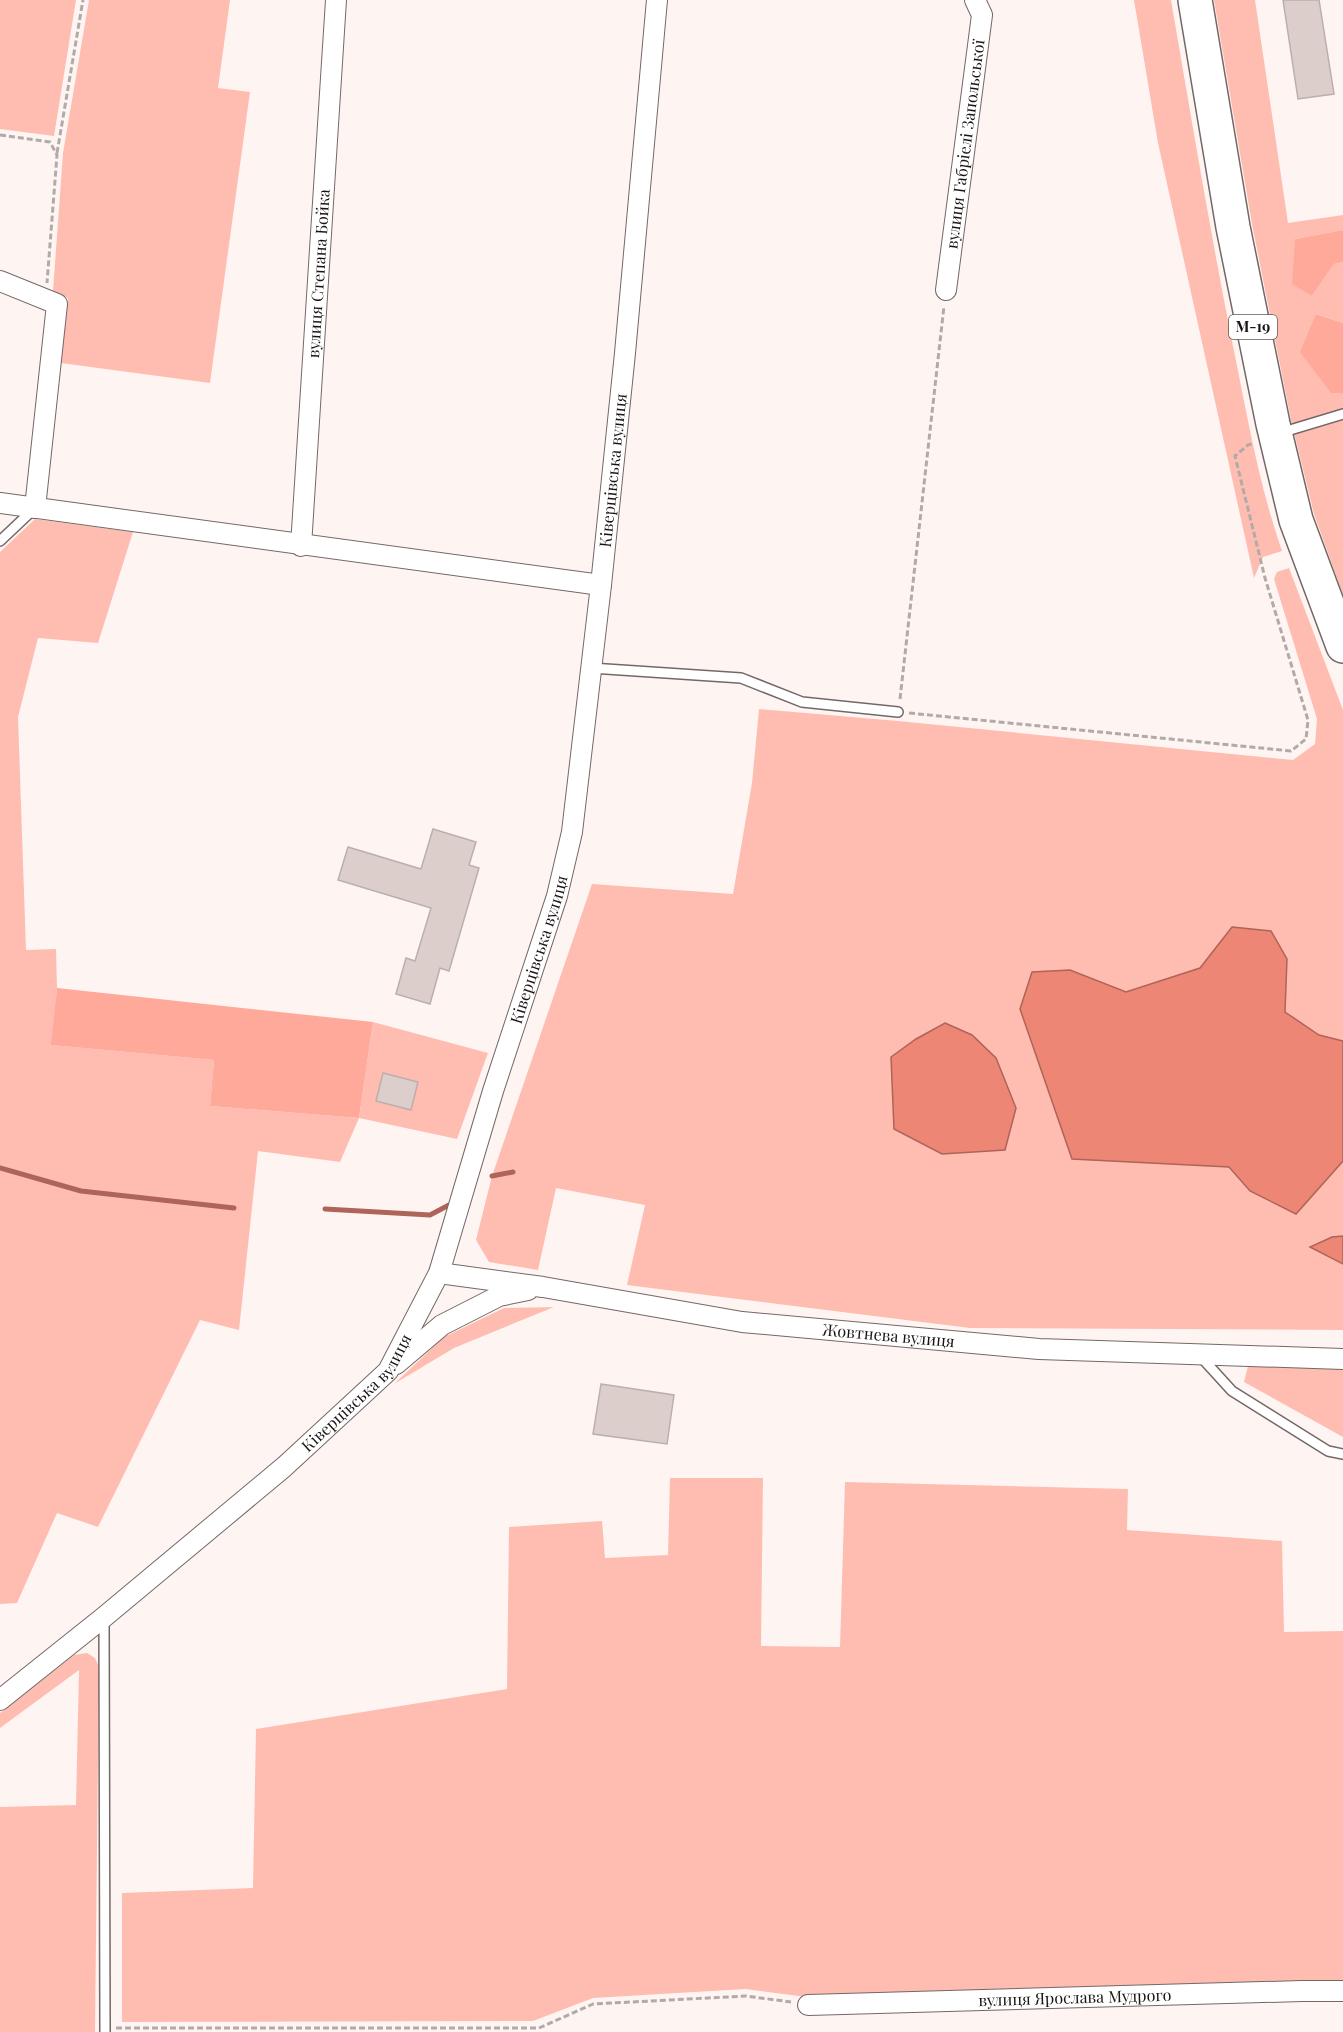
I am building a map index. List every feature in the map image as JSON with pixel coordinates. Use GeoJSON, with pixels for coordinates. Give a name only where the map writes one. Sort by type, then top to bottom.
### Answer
{"type":"FeatureCollection","features":[{"type":"Feature","properties":{"kind":"highway","name":"М-19"},"geometry":{"type":"LineString","coordinates":[[1195,0],[1233,227],[1275,435],[1296,520],[1343,646]]}},
{"type":"Feature","properties":{"kind":"street","name":"вулиця Степана Бойка"},"geometry":{"type":"LineString","coordinates":[[301,546],[336,0]]}},
{"type":"Feature","properties":{"kind":"street","name":"Ківерцівська вулиця"},"geometry":{"type":"LineString","coordinates":[[0,1700],[284,1467],[388,1371],[440,1273],[493,1090],[557,896],[572,832],[625,353],[657,0]]}},
{"type":"Feature","properties":{"kind":"street","name":"вулиця Габріелі Запольської"},"geometry":{"type":"LineString","coordinates":[[946,290],[982,15],[975,0]]}},
{"type":"Feature","properties":{"kind":"street"},"geometry":{"type":"LineString","coordinates":[[0,281],[57,304],[35,508]]}},
{"type":"Feature","properties":{"kind":"street"},"geometry":{"type":"LineString","coordinates":[[0,503],[301,546],[601,585]]}},
{"type":"Feature","properties":{"kind":"street","name":"Жовтнева вулиця"},"geometry":{"type":"LineString","coordinates":[[440,1273],[543,1287],[742,1322],[1039,1349],[1343,1359]]}},
{"type":"Feature","properties":{"kind":"street"},"geometry":{"type":"LineString","coordinates":[[388,1371],[441,1325],[499,1296],[543,1287]]}},
{"type":"Feature","properties":{"kind":"street","name":"вулиця Ярослава Мудрого"},"geometry":{"type":"LineString","coordinates":[[807,2005],[1343,1991]]}},
{"type":"Feature","properties":{"kind":"lane"},"geometry":{"type":"LineString","coordinates":[[1275,435],[1343,414]]}},
{"type":"Feature","properties":{"kind":"lane"},"geometry":{"type":"LineString","coordinates":[[0,541],[35,508]]}},
{"type":"Feature","properties":{"kind":"lane"},"geometry":{"type":"LineString","coordinates":[[591,668],[741,678],[802,702],[898,712]]}},
{"type":"Feature","properties":{"kind":"lane"},"geometry":{"type":"LineString","coordinates":[[1199,1355],[1232,1391],[1328,1451],[1343,1454]]}},
{"type":"Feature","properties":{"kind":"lane"},"geometry":{"type":"LineString","coordinates":[[104,1617],[105,2030]]}},
{"type":"Feature","properties":{"kind":"path"},"geometry":{"type":"LineString","coordinates":[[46,300],[57,155],[83,0]]}},
{"type":"Feature","properties":{"kind":"path"},"geometry":{"type":"LineString","coordinates":[[0,135],[50,142],[57,155]]}},
{"type":"Feature","properties":{"kind":"path"},"geometry":{"type":"LineString","coordinates":[[946,290],[898,712],[1291,751],[1306,739],[1308,720],[1265,578],[1235,456],[1248,445],[1275,435]]}},
{"type":"Feature","properties":{"kind":"path"},"geometry":{"type":"LineString","coordinates":[[105,2030],[539,2030],[593,2004],[746,1996],[807,2005]]}},
{"type":"Feature","properties":{"kind":"shaded area"},"geometry":{"type":"Polygon","coordinates":[[[0,0],[76,0],[54,136],[0,129],[0,0]]]}},
{"type":"Feature","properties":{"kind":"shaded area"},"geometry":{"type":"Polygon","coordinates":[[[89,0],[230,0],[218,88],[250,92],[210,383],[61,363],[68,298],[53,291],[63,153],[89,0]]]}},
{"type":"Feature","properties":{"kind":"shaded area"},"geometry":{"type":"Polygon","coordinates":[[[1134,0],[1171,0],[1243,398],[1260,475],[1282,551],[1263,557],[1254,578],[1158,143],[1134,0]]]}},
{"type":"Feature","properties":{"kind":"shaded area"},"geometry":{"type":"Polygon","coordinates":[[[1214,0],[1255,0],[1288,223],[1343,215],[1343,230],[1295,239],[1312,296],[1334,264],[1343,262],[1343,323],[1316,314],[1331,393],[1343,394],[1343,595],[1314,514],[1291,420],[1252,224],[1214,0]]]}},
{"type":"Feature","properties":{"kind":"shaded area"},"geometry":{"type":"Polygon","coordinates":[[[1343,230],[1343,262],[1334,264],[1312,296],[1292,284],[1295,239],[1343,230]]]}},
{"type":"Feature","properties":{"kind":"shaded area"},"geometry":{"type":"Polygon","coordinates":[[[1316,314],[1343,323],[1343,394],[1331,393],[1300,352],[1316,314]]]}},
{"type":"Feature","properties":{"kind":"shaded area"},"geometry":{"type":"Polygon","coordinates":[[[35,519],[133,532],[98,643],[38,638],[18,717],[26,950],[56,949],[57,988],[52,1045],[214,1060],[210,1106],[359,1118],[340,1162],[258,1151],[239,1330],[200,1320],[98,1527],[57,1513],[17,1603],[0,1604],[0,552],[35,519]]]}},
{"type":"Feature","properties":{"kind":"shaded area"},"geometry":{"type":"Polygon","coordinates":[[[1289,568],[1343,710],[1343,1041],[1319,1035],[1285,1012],[1287,959],[1232,927],[1200,968],[1126,992],[1070,970],[1072,1159],[1229,1167],[1250,1191],[1296,1214],[1343,1161],[1343,1236],[1332,1237],[1311,1247],[1343,1264],[1343,1330],[970,1328],[627,1285],[645,1205],[556,1188],[538,1270],[489,1262],[476,1240],[492,1176],[592,884],[733,894],[752,783],[759,709],[1293,760],[1315,744],[1317,719],[1274,579],[1277,572],[1289,568]],[[945,1023],[916,1039],[891,1057],[972,1035],[945,1023]]]}},
{"type":"Feature","properties":{"kind":"shaded area"},"geometry":{"type":"Polygon","coordinates":[[[1232,927],[1271,931],[1287,959],[1285,1012],[1319,1035],[1343,1041],[1343,1161],[1296,1214],[1250,1191],[1229,1167],[1072,1159],[1020,1009],[1032,972],[1070,970],[1126,992],[1200,968],[1232,927]]]}},
{"type":"Feature","properties":{"kind":"shaded area"},"geometry":{"type":"Polygon","coordinates":[[[57,988],[373,1022],[359,1118],[210,1106],[214,1060],[51,1045],[57,988]]]}},
{"type":"Feature","properties":{"kind":"shaded area"},"geometry":{"type":"Polygon","coordinates":[[[373,1022],[488,1053],[457,1139],[359,1118],[373,1022]]]}},
{"type":"Feature","properties":{"kind":"shaded area"},"geometry":{"type":"Polygon","coordinates":[[[945,1023],[972,1035],[996,1058],[1016,1108],[1005,1150],[942,1154],[894,1129],[891,1057],[916,1039],[945,1023]]]}},
{"type":"Feature","properties":{"kind":"shaded area"},"geometry":{"type":"Polygon","coordinates":[[[1343,1236],[1343,1264],[1310,1247],[1332,1237],[1343,1236]]]}},
{"type":"Feature","properties":{"kind":"shaded area"},"geometry":{"type":"Polygon","coordinates":[[[554,1307],[454,1348],[394,1384],[444,1337],[504,1308],[554,1307]]]}},
{"type":"Feature","properties":{"kind":"shaded area"},"geometry":{"type":"Polygon","coordinates":[[[1248,1366],[1343,1368],[1343,1437],[1244,1382],[1248,1366]]]}},
{"type":"Feature","properties":{"kind":"shaded area"},"geometry":{"type":"Polygon","coordinates":[[[670,1478],[763,1478],[761,1646],[840,1647],[845,1482],[1128,1489],[1127,1530],[1282,1541],[1284,1632],[1343,1631],[1343,1987],[806,1997],[746,1989],[593,1998],[533,2021],[122,2022],[122,1893],[253,1888],[256,1729],[507,1689],[509,1527],[602,1521],[605,1558],[668,1555],[670,1478]]]}},
{"type":"Feature","properties":{"kind":"shaded area"},"geometry":{"type":"Polygon","coordinates":[[[87,1653],[95,1658],[99,1667],[95,2032],[0,2032],[0,1807],[76,1805],[79,1670],[0,1728],[0,1713],[74,1655],[87,1653]]]}},
{"type":"Feature","properties":{"kind":"building"},"geometry":{"type":"Polygon","coordinates":[[[1283,0],[1319,0],[1334,94],[1298,99],[1283,0]]]}},
{"type":"Feature","properties":{"kind":"building"},"geometry":{"type":"Polygon","coordinates":[[[433,829],[476,842],[469,865],[479,868],[449,971],[440,968],[430,1004],[396,994],[406,958],[415,961],[431,908],[338,880],[348,847],[421,869],[433,829]]]}},
{"type":"Feature","properties":{"kind":"building"},"geometry":{"type":"Polygon","coordinates":[[[383,1073],[418,1082],[411,1110],[376,1101],[383,1073]]]}},
{"type":"Feature","properties":{"kind":"building"},"geometry":{"type":"Polygon","coordinates":[[[601,1384],[674,1395],[667,1444],[593,1434],[601,1384]]]}},
{"type":"Feature","properties":{"kind":"waterway"},"geometry":{"type":"LineString","coordinates":[[0,1168],[81,1191],[234,1208]]}},
{"type":"Feature","properties":{"kind":"waterway"},"geometry":{"type":"LineString","coordinates":[[492,1176],[513,1172]]}},
{"type":"Feature","properties":{"kind":"waterway"},"geometry":{"type":"LineString","coordinates":[[325,1209],[430,1215],[449,1205]]}}]}
